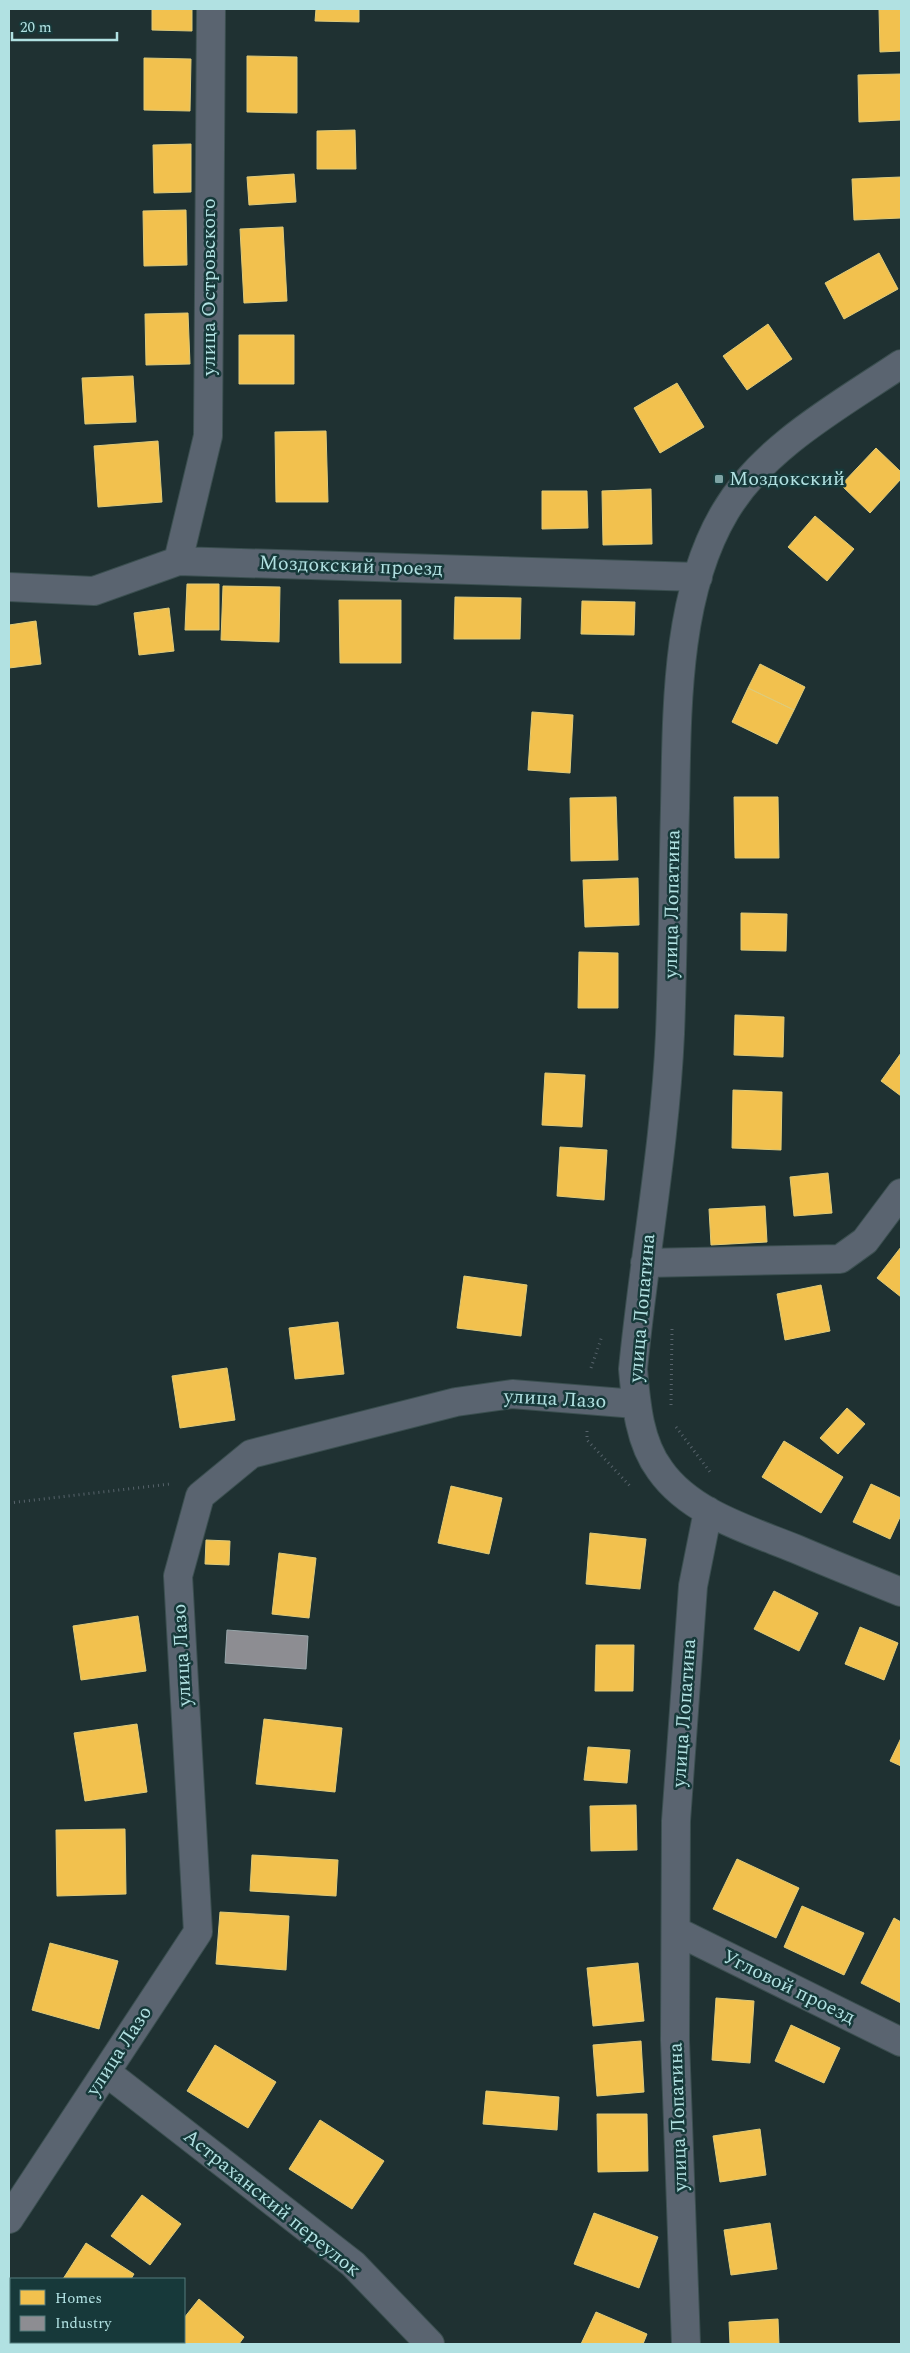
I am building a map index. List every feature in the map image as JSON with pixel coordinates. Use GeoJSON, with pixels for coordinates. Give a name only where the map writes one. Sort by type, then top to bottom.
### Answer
{"type":"FeatureCollection","features":[{"type":"Feature","properties":{"kind":"street","name":"улица Островского"},"geometry":{"type":"LineString","coordinates":[[178,561],[208,436],[211,9]]}},
{"type":"Feature","properties":{"kind":"street","name":"улица Лопатина"},"geometry":{"type":"LineString","coordinates":[[686,2344],[675,2040],[676,1821],[693,1586],[708,1511],[680,1493],[659,1470],[644,1436],[636,1404],[633,1369],[663,1127],[670,1035],[676,760],[680,678],[688,620],[698,576],[710,540],[726,510],[747,480],[779,450],[828,413],[901,364]]}},
{"type":"Feature","properties":{"kind":"street","name":"Моздокский проезд"},"geometry":{"type":"LineString","coordinates":[[9,587],[94,591],[178,561],[698,576]]}},
{"type":"Feature","properties":{"kind":"street"},"geometry":{"type":"LineString","coordinates":[[645,1263],[840,1259],[866,1241],[901,1193]]}},
{"type":"Feature","properties":{"kind":"street","name":"улица Лазо"},"geometry":{"type":"LineString","coordinates":[[9,2219],[198,1932],[178,1576],[200,1496],[251,1454],[456,1402],[512,1394],[636,1404]]}},
{"type":"Feature","properties":{"kind":"street"},"geometry":{"type":"LineString","coordinates":[[708,1511],[749,1530],[901,1592]]}},
{"type":"Feature","properties":{"kind":"street","name":"Угловой проезд"},"geometry":{"type":"LineString","coordinates":[[676,1931],[901,2042]]}},
{"type":"Feature","properties":{"kind":"street","name":"Астраханский переулок"},"geometry":{"type":"LineString","coordinates":[[106,2072],[353,2264],[430,2344]]}},
{"type":"Feature","properties":{"kind":"path"},"geometry":{"type":"LineString","coordinates":[[671,1411],[672,1322]]}},
{"type":"Feature","properties":{"kind":"path"},"geometry":{"type":"LineString","coordinates":[[671,1421],[711,1473]]}},
{"type":"Feature","properties":{"kind":"path"},"geometry":{"type":"LineString","coordinates":[[9,1503],[173,1484]]}},
{"type":"Feature","properties":{"kind":"building: Homes"},"geometry":{"type":"Polygon","coordinates":[[[152,9],[192,9],[192,31],[152,30],[152,9]]]}},
{"type":"Feature","properties":{"kind":"building: Homes"},"geometry":{"type":"Polygon","coordinates":[[[316,9],[359,9],[359,22],[315,21],[316,9]]]}},
{"type":"Feature","properties":{"kind":"building: Homes"},"geometry":{"type":"Polygon","coordinates":[[[879,9],[901,9],[901,51],[880,52],[879,9]]]}},
{"type":"Feature","properties":{"kind":"building: Homes"},"geometry":{"type":"Polygon","coordinates":[[[247,56],[297,57],[297,113],[247,112],[247,56]]]}},
{"type":"Feature","properties":{"kind":"building: Homes"},"geometry":{"type":"Polygon","coordinates":[[[144,58],[191,59],[190,111],[144,110],[144,58]]]}},
{"type":"Feature","properties":{"kind":"building: Homes"},"geometry":{"type":"Polygon","coordinates":[[[901,74],[901,120],[859,122],[858,75],[901,74]]]}},
{"type":"Feature","properties":{"kind":"building: Homes"},"geometry":{"type":"Polygon","coordinates":[[[355,130],[356,169],[317,169],[317,131],[355,130]]]}},
{"type":"Feature","properties":{"kind":"building: Homes"},"geometry":{"type":"Polygon","coordinates":[[[191,144],[191,192],[154,193],[153,145],[191,144]]]}},
{"type":"Feature","properties":{"kind":"building: Homes"},"geometry":{"type":"Polygon","coordinates":[[[294,174],[296,202],[249,205],[247,177],[294,174]]]}},
{"type":"Feature","properties":{"kind":"building: Homes"},"geometry":{"type":"Polygon","coordinates":[[[901,177],[901,218],[854,220],[852,179],[901,177]]]}},
{"type":"Feature","properties":{"kind":"building: Homes"},"geometry":{"type":"Polygon","coordinates":[[[186,210],[187,265],[144,266],[143,211],[186,210]]]}},
{"type":"Feature","properties":{"kind":"building: Homes"},"geometry":{"type":"Polygon","coordinates":[[[283,227],[287,301],[244,303],[240,229],[283,227]]]}},
{"type":"Feature","properties":{"kind":"building: Homes"},"geometry":{"type":"Polygon","coordinates":[[[879,253],[898,289],[844,319],[825,283],[879,253]]]}},
{"type":"Feature","properties":{"kind":"building: Homes"},"geometry":{"type":"Polygon","coordinates":[[[188,313],[190,364],[146,365],[145,314],[188,313]]]}},
{"type":"Feature","properties":{"kind":"building: Homes"},"geometry":{"type":"Polygon","coordinates":[[[768,324],[792,359],[747,390],[723,356],[768,324]]]}},
{"type":"Feature","properties":{"kind":"building: Homes"},"geometry":{"type":"Polygon","coordinates":[[[239,335],[294,335],[294,384],[239,384],[239,335]]]}},
{"type":"Feature","properties":{"kind":"building: Homes"},"geometry":{"type":"Polygon","coordinates":[[[133,376],[136,422],[85,424],[82,378],[133,376]]]}},
{"type":"Feature","properties":{"kind":"building: Homes"},"geometry":{"type":"Polygon","coordinates":[[[677,383],[704,427],[660,453],[634,408],[677,383]]]}},
{"type":"Feature","properties":{"kind":"building: Homes"},"geometry":{"type":"Polygon","coordinates":[[[326,431],[328,502],[276,502],[275,432],[326,431]]]}},
{"type":"Feature","properties":{"kind":"building: Homes"},"geometry":{"type":"Polygon","coordinates":[[[158,441],[162,502],[98,507],[94,446],[158,441]]]}},
{"type":"Feature","properties":{"kind":"building: Homes"},"geometry":{"type":"Polygon","coordinates":[[[876,448],[901,472],[901,479],[870,513],[841,485],[876,448]]]}},
{"type":"Feature","properties":{"kind":"building: Homes"},"geometry":{"type":"Polygon","coordinates":[[[651,489],[652,544],[603,545],[602,491],[651,489]]]}},
{"type":"Feature","properties":{"kind":"building: Homes"},"geometry":{"type":"Polygon","coordinates":[[[542,491],[587,491],[588,528],[542,529],[542,491]]]}},
{"type":"Feature","properties":{"kind":"building: Homes"},"geometry":{"type":"Polygon","coordinates":[[[815,516],[854,549],[827,581],[788,547],[815,516]]]}},
{"type":"Feature","properties":{"kind":"building: Homes"},"geometry":{"type":"Polygon","coordinates":[[[187,584],[219,584],[219,630],[185,630],[187,584]]]}},
{"type":"Feature","properties":{"kind":"building: Homes"},"geometry":{"type":"Polygon","coordinates":[[[223,586],[280,587],[279,642],[221,640],[223,586]]]}},
{"type":"Feature","properties":{"kind":"building: Homes"},"geometry":{"type":"Polygon","coordinates":[[[455,597],[521,598],[520,639],[454,639],[455,597]]]}},
{"type":"Feature","properties":{"kind":"building: Homes"},"geometry":{"type":"Polygon","coordinates":[[[339,600],[401,600],[401,663],[340,663],[339,600]]]}},
{"type":"Feature","properties":{"kind":"building: Homes"},"geometry":{"type":"Polygon","coordinates":[[[582,601],[635,602],[634,635],[581,634],[582,601]]]}},
{"type":"Feature","properties":{"kind":"building: Homes"},"geometry":{"type":"Polygon","coordinates":[[[169,608],[174,651],[139,655],[134,613],[169,608]]]}},
{"type":"Feature","properties":{"kind":"building: Homes"},"geometry":{"type":"Polygon","coordinates":[[[36,621],[41,664],[9,668],[9,625],[36,621]]]}},
{"type":"Feature","properties":{"kind":"building: Homes"},"geometry":{"type":"Polygon","coordinates":[[[760,664],[805,687],[794,710],[748,688],[760,664]]]}},
{"type":"Feature","properties":{"kind":"building: Homes"},"geometry":{"type":"Polygon","coordinates":[[[748,688],[794,710],[777,744],[732,722],[748,688]]]}},
{"type":"Feature","properties":{"kind":"building: Homes"},"geometry":{"type":"Polygon","coordinates":[[[532,712],[573,715],[570,773],[528,770],[532,712]]]}},
{"type":"Feature","properties":{"kind":"building: Homes"},"geometry":{"type":"Polygon","coordinates":[[[616,797],[618,860],[571,861],[570,798],[616,797]]]}},
{"type":"Feature","properties":{"kind":"building: Homes"},"geometry":{"type":"Polygon","coordinates":[[[734,797],[778,797],[779,858],[735,858],[734,797]]]}},
{"type":"Feature","properties":{"kind":"building: Homes"},"geometry":{"type":"Polygon","coordinates":[[[638,878],[639,925],[585,927],[583,880],[638,878]]]}},
{"type":"Feature","properties":{"kind":"building: Homes"},"geometry":{"type":"Polygon","coordinates":[[[741,913],[787,914],[786,951],[741,950],[741,913]]]}},
{"type":"Feature","properties":{"kind":"building: Homes"},"geometry":{"type":"Polygon","coordinates":[[[579,952],[618,953],[618,1008],[578,1008],[579,952]]]}},
{"type":"Feature","properties":{"kind":"building: Homes"},"geometry":{"type":"Polygon","coordinates":[[[735,1015],[784,1017],[783,1057],[734,1055],[735,1015]]]}},
{"type":"Feature","properties":{"kind":"building: Homes"},"geometry":{"type":"Polygon","coordinates":[[[901,1053],[901,1096],[881,1081],[901,1053]]]}},
{"type":"Feature","properties":{"kind":"building: Homes"},"geometry":{"type":"Polygon","coordinates":[[[545,1073],[585,1075],[582,1127],[542,1125],[545,1073]]]}},
{"type":"Feature","properties":{"kind":"building: Homes"},"geometry":{"type":"Polygon","coordinates":[[[733,1090],[782,1092],[781,1150],[732,1148],[733,1090]]]}},
{"type":"Feature","properties":{"kind":"building: Homes"},"geometry":{"type":"Polygon","coordinates":[[[560,1147],[607,1150],[604,1200],[557,1196],[560,1147]]]}},
{"type":"Feature","properties":{"kind":"building: Homes"},"geometry":{"type":"Polygon","coordinates":[[[828,1173],[832,1213],[794,1216],[790,1177],[828,1173]]]}},
{"type":"Feature","properties":{"kind":"building: Homes"},"geometry":{"type":"Polygon","coordinates":[[[765,1206],[767,1242],[711,1245],[709,1209],[765,1206]]]}},
{"type":"Feature","properties":{"kind":"building: Homes"},"geometry":{"type":"Polygon","coordinates":[[[901,1247],[901,1297],[877,1278],[901,1247]]]}},
{"type":"Feature","properties":{"kind":"building: Homes"},"geometry":{"type":"Polygon","coordinates":[[[464,1276],[527,1285],[521,1336],[457,1328],[464,1276]]]}},
{"type":"Feature","properties":{"kind":"building: Homes"},"geometry":{"type":"Polygon","coordinates":[[[821,1285],[830,1331],[785,1340],[777,1294],[821,1285]]]}},
{"type":"Feature","properties":{"kind":"building: Homes"},"geometry":{"type":"Polygon","coordinates":[[[338,1322],[344,1374],[295,1379],[289,1328],[338,1322]]]}},
{"type":"Feature","properties":{"kind":"building: Homes"},"geometry":{"type":"Polygon","coordinates":[[[227,1368],[235,1420],[180,1428],[172,1376],[227,1368]]]}},
{"type":"Feature","properties":{"kind":"building: Homes"},"geometry":{"type":"Polygon","coordinates":[[[847,1408],[865,1424],[838,1454],[820,1438],[847,1408]]]}},
{"type":"Feature","properties":{"kind":"building: Homes"},"geometry":{"type":"Polygon","coordinates":[[[784,1441],[843,1477],[821,1513],[762,1477],[784,1441]]]}},
{"type":"Feature","properties":{"kind":"building: Homes"},"geometry":{"type":"Polygon","coordinates":[[[871,1484],[901,1498],[901,1515],[890,1539],[853,1522],[871,1484]]]}},
{"type":"Feature","properties":{"kind":"building: Homes"},"geometry":{"type":"Polygon","coordinates":[[[451,1486],[502,1498],[489,1554],[438,1543],[451,1486]]]}},
{"type":"Feature","properties":{"kind":"building: Homes"},"geometry":{"type":"Polygon","coordinates":[[[590,1533],[646,1539],[640,1589],[586,1584],[590,1533]]]}},
{"type":"Feature","properties":{"kind":"building: Homes"},"geometry":{"type":"Polygon","coordinates":[[[206,1540],[230,1541],[229,1565],[205,1564],[206,1540]]]}},
{"type":"Feature","properties":{"kind":"building: Homes"},"geometry":{"type":"Polygon","coordinates":[[[279,1553],[316,1558],[309,1618],[272,1614],[279,1553]]]}},
{"type":"Feature","properties":{"kind":"building: Homes"},"geometry":{"type":"Polygon","coordinates":[[[774,1591],[818,1613],[799,1651],[754,1629],[774,1591]]]}},
{"type":"Feature","properties":{"kind":"building: Homes"},"geometry":{"type":"Polygon","coordinates":[[[138,1616],[146,1671],[81,1680],[73,1626],[138,1616]]]}},
{"type":"Feature","properties":{"kind":"building: Homes"},"geometry":{"type":"Polygon","coordinates":[[[860,1627],[898,1643],[884,1680],[845,1664],[860,1627]]]}},
{"type":"Feature","properties":{"kind":"building: Homes"},"geometry":{"type":"Polygon","coordinates":[[[596,1645],[634,1645],[633,1691],[595,1691],[596,1645]]]}},
{"type":"Feature","properties":{"kind":"building: Homes"},"geometry":{"type":"Polygon","coordinates":[[[264,1719],[342,1728],[335,1792],[256,1784],[264,1719]]]}},
{"type":"Feature","properties":{"kind":"building: Homes"},"geometry":{"type":"Polygon","coordinates":[[[137,1724],[147,1792],[85,1801],[74,1733],[137,1724]]]}},
{"type":"Feature","properties":{"kind":"building: Homes"},"geometry":{"type":"Polygon","coordinates":[[[901,1738],[901,1766],[890,1761],[901,1738]]]}},
{"type":"Feature","properties":{"kind":"building: Homes"},"geometry":{"type":"Polygon","coordinates":[[[588,1747],[630,1750],[627,1783],[584,1780],[588,1747]]]}},
{"type":"Feature","properties":{"kind":"building: Homes"},"geometry":{"type":"Polygon","coordinates":[[[636,1805],[637,1850],[591,1851],[590,1806],[636,1805]]]}},
{"type":"Feature","properties":{"kind":"building: Homes"},"geometry":{"type":"Polygon","coordinates":[[[125,1829],[126,1894],[57,1896],[56,1830],[125,1829]]]}},
{"type":"Feature","properties":{"kind":"building: Homes"},"geometry":{"type":"Polygon","coordinates":[[[252,1855],[338,1860],[336,1896],[250,1891],[252,1855]]]}},
{"type":"Feature","properties":{"kind":"building: Homes"},"geometry":{"type":"Polygon","coordinates":[[[737,1859],[799,1888],[776,1938],[713,1909],[737,1859]]]}},
{"type":"Feature","properties":{"kind":"building: Homes"},"geometry":{"type":"Polygon","coordinates":[[[802,1906],[864,1933],[844,1975],[784,1947],[802,1906]]]}},
{"type":"Feature","properties":{"kind":"building: Homes"},"geometry":{"type":"Polygon","coordinates":[[[220,1912],[289,1916],[286,1970],[216,1964],[220,1912]]]}},
{"type":"Feature","properties":{"kind":"building: Homes"},"geometry":{"type":"Polygon","coordinates":[[[894,1918],[901,1922],[901,2003],[861,1983],[894,1918]]]}},
{"type":"Feature","properties":{"kind":"building: Homes"},"geometry":{"type":"Polygon","coordinates":[[[50,1943],[118,1961],[99,2029],[32,2010],[50,1943]]]}},
{"type":"Feature","properties":{"kind":"building: Homes"},"geometry":{"type":"Polygon","coordinates":[[[638,1963],[644,2021],[593,2026],[587,1968],[638,1963]]]}},
{"type":"Feature","properties":{"kind":"building: Homes"},"geometry":{"type":"Polygon","coordinates":[[[716,1998],[754,2001],[750,2063],[712,2060],[716,1998]]]}},
{"type":"Feature","properties":{"kind":"building: Homes"},"geometry":{"type":"Polygon","coordinates":[[[791,2025],[840,2048],[824,2083],[775,2061],[791,2025]]]}},
{"type":"Feature","properties":{"kind":"building: Homes"},"geometry":{"type":"Polygon","coordinates":[[[641,2041],[644,2092],[597,2096],[593,2045],[641,2041]]]}},
{"type":"Feature","properties":{"kind":"building: Homes"},"geometry":{"type":"Polygon","coordinates":[[[215,2045],[276,2082],[248,2128],[187,2091],[215,2045]]]}},
{"type":"Feature","properties":{"kind":"building: Homes"},"geometry":{"type":"Polygon","coordinates":[[[486,2091],[559,2097],[557,2130],[483,2124],[486,2091]]]}},
{"type":"Feature","properties":{"kind":"building: Homes"},"geometry":{"type":"Polygon","coordinates":[[[597,2114],[647,2114],[648,2171],[598,2172],[597,2114]]]}},
{"type":"Feature","properties":{"kind":"building: Homes"},"geometry":{"type":"Polygon","coordinates":[[[320,2120],[384,2161],[352,2209],[289,2169],[320,2120]]]}},
{"type":"Feature","properties":{"kind":"building: Homes"},"geometry":{"type":"Polygon","coordinates":[[[760,2129],[766,2175],[720,2182],[713,2136],[760,2129]]]}},
{"type":"Feature","properties":{"kind":"building: Homes"},"geometry":{"type":"Polygon","coordinates":[[[142,2195],[181,2224],[150,2265],[111,2236],[142,2195]]]}},
{"type":"Feature","properties":{"kind":"building: Homes"},"geometry":{"type":"Polygon","coordinates":[[[594,2213],[658,2237],[639,2288],[574,2264],[594,2213]]]}},
{"type":"Feature","properties":{"kind":"building: Homes"},"geometry":{"type":"Polygon","coordinates":[[[770,2223],[777,2269],[731,2275],[724,2230],[770,2223]]]}},
{"type":"Feature","properties":{"kind":"building: Homes"},"geometry":{"type":"Polygon","coordinates":[[[86,2243],[134,2274],[132,2278],[64,2278],[86,2243]]]}},
{"type":"Feature","properties":{"kind":"building: Homes"},"geometry":{"type":"Polygon","coordinates":[[[199,2299],[244,2337],[239,2344],[162,2344],[185,2343],[185,2317],[199,2299]]]}},
{"type":"Feature","properties":{"kind":"building: Homes"},"geometry":{"type":"Polygon","coordinates":[[[596,2312],[647,2334],[643,2344],[581,2344],[596,2312]]]}},
{"type":"Feature","properties":{"kind":"building: Homes"},"geometry":{"type":"Polygon","coordinates":[[[778,2319],[779,2344],[730,2344],[729,2322],[778,2319]]]}},
{"type":"Feature","properties":{"kind":"building: Industry"},"geometry":{"type":"Polygon","coordinates":[[[227,1630],[308,1636],[306,1669],[225,1663],[227,1630]]]}},
{"type":"Feature","properties":{"kind":"place","name":"Моздокский"},"geometry":{"type":"Point","coordinates":[719,479]}}]}
